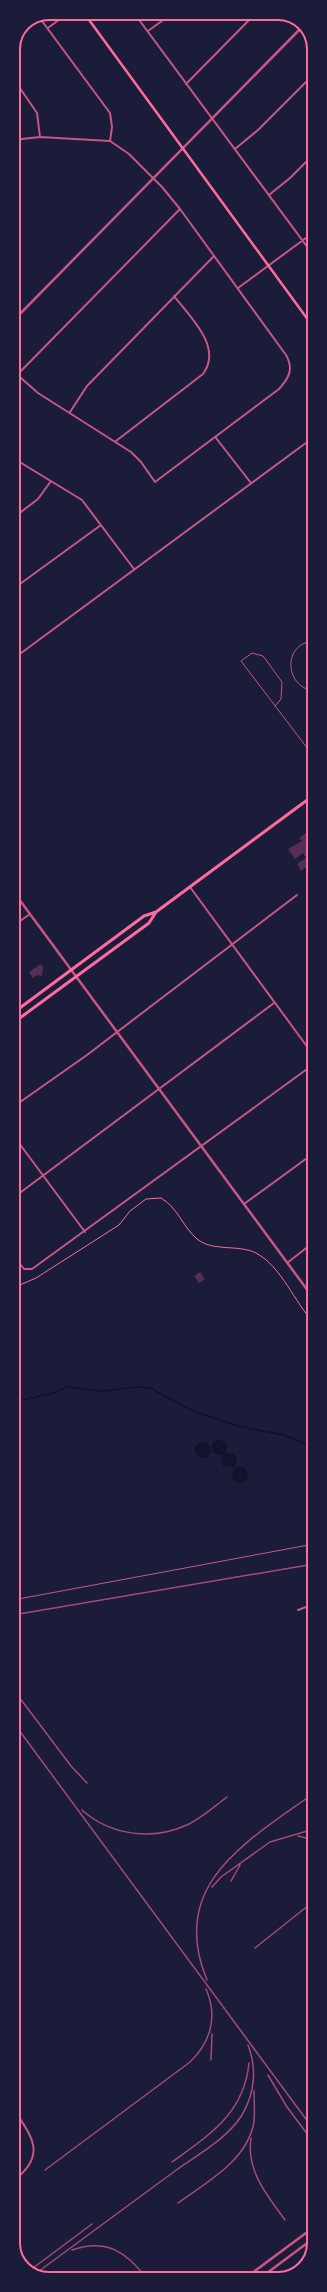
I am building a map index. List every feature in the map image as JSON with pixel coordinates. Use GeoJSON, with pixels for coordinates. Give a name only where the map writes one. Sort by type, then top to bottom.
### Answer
{"type":"FeatureCollection","features":[{"type":"Feature","properties":{"kind":"main road"},"geometry":{"type":"LineString","coordinates":[[89,20],[307,318]]}},
{"type":"Feature","properties":{"kind":"main road"},"geometry":{"type":"LineString","coordinates":[[20,1008],[144,916],[156,912],[307,800]]}},
{"type":"Feature","properties":{"kind":"main road"},"geometry":{"type":"LineString","coordinates":[[20,1019],[149,923],[156,912]]}},
{"type":"Feature","properties":{"kind":"street"},"geometry":{"type":"LineString","coordinates":[[48,28],[59,20]]}},
{"type":"Feature","properties":{"kind":"street"},"geometry":{"type":"LineString","coordinates":[[139,20],[307,247]]}},
{"type":"Feature","properties":{"kind":"street"},"geometry":{"type":"LineString","coordinates":[[147,31],[163,20]]}},
{"type":"Feature","properties":{"kind":"street"},"geometry":{"type":"LineString","coordinates":[[186,84],[249,20]]}},
{"type":"Feature","properties":{"kind":"street"},"geometry":{"type":"LineString","coordinates":[[42,21],[110,114],[112,127],[110,141]]}},
{"type":"Feature","properties":{"kind":"street"},"geometry":{"type":"LineString","coordinates":[[20,313],[300,29]]}},
{"type":"Feature","properties":{"kind":"street"},"geometry":{"type":"LineString","coordinates":[[236,149],[258,130],[307,81]]}},
{"type":"Feature","properties":{"kind":"street"},"geometry":{"type":"LineString","coordinates":[[20,88],[37,113],[40,137]]}},
{"type":"Feature","properties":{"kind":"street"},"geometry":{"type":"LineString","coordinates":[[20,139],[40,137],[110,141],[123,149],[153,177],[180,209],[286,355],[290,371],[288,379],[279,389],[216,438],[155,482],[141,462],[116,441],[38,393],[20,378]]}},
{"type":"Feature","properties":{"kind":"street"},"geometry":{"type":"LineString","coordinates":[[269,195],[290,178],[307,161]]}},
{"type":"Feature","properties":{"kind":"street"},"geometry":{"type":"LineString","coordinates":[[20,372],[180,209]]}},
{"type":"Feature","properties":{"kind":"street"},"geometry":{"type":"LineString","coordinates":[[238,288],[307,237]]}},
{"type":"Feature","properties":{"kind":"street"},"geometry":{"type":"LineString","coordinates":[[70,412],[87,386],[214,256]]}},
{"type":"Feature","properties":{"kind":"street"},"geometry":{"type":"LineString","coordinates":[[116,441],[203,374],[208,367],[210,350],[205,338],[174,296]]}},
{"type":"Feature","properties":{"kind":"street"},"geometry":{"type":"LineString","coordinates":[[216,438],[251,483]]}},
{"type":"Feature","properties":{"kind":"street"},"geometry":{"type":"LineString","coordinates":[[20,654],[307,442]]}},
{"type":"Feature","properties":{"kind":"street"},"geometry":{"type":"LineString","coordinates":[[20,462],[82,500],[134,569]]}},
{"type":"Feature","properties":{"kind":"street"},"geometry":{"type":"LineString","coordinates":[[20,513],[38,499],[51,481]]}},
{"type":"Feature","properties":{"kind":"street"},"geometry":{"type":"LineString","coordinates":[[20,584],[101,524]]}},
{"type":"Feature","properties":{"kind":"street"},"geometry":{"type":"LineString","coordinates":[[190,887],[307,1047]]}},
{"type":"Feature","properties":{"kind":"street"},"geometry":{"type":"LineString","coordinates":[[20,1102],[117,1032],[297,895]]}},
{"type":"Feature","properties":{"kind":"street"},"geometry":{"type":"LineString","coordinates":[[20,900],[307,1290]]}},
{"type":"Feature","properties":{"kind":"street"},"geometry":{"type":"LineString","coordinates":[[20,921],[30,914]]}},
{"type":"Feature","properties":{"kind":"street"},"geometry":{"type":"LineString","coordinates":[[20,1193],[44,1177],[274,1003]]}},
{"type":"Feature","properties":{"kind":"street"},"geometry":{"type":"LineString","coordinates":[[20,1264],[28,1270],[84,1232],[307,1069]]}},
{"type":"Feature","properties":{"kind":"street"},"geometry":{"type":"LineString","coordinates":[[20,1144],[84,1232]]}},
{"type":"Feature","properties":{"kind":"street"},"geometry":{"type":"LineString","coordinates":[[244,1204],[307,1158]]}},
{"type":"Feature","properties":{"kind":"street"},"geometry":{"type":"LineString","coordinates":[[287,1263],[307,1247]]}},
{"type":"Feature","properties":{"kind":"street"},"geometry":{"type":"LineString","coordinates":[[298,1610],[307,1607]]}},
{"type":"Feature","properties":{"kind":"street"},"geometry":{"type":"LineString","coordinates":[[20,2119],[31,2134],[33,2148],[32,2161],[25,2172],[20,2176]]}},
{"type":"Feature","properties":{"kind":"street"},"geometry":{"type":"LineString","coordinates":[[253,2272],[307,2232]]}},
{"type":"Feature","properties":{"kind":"street"},"geometry":{"type":"LineString","coordinates":[[268,2272],[307,2243]]}},
{"type":"Feature","properties":{"kind":"lane"},"geometry":{"type":"LineString","coordinates":[[307,642],[297,648],[291,657],[290,666],[292,676],[298,683],[307,688]]}},
{"type":"Feature","properties":{"kind":"lane"},"geometry":{"type":"LineString","coordinates":[[275,706],[281,699],[282,682],[263,656],[252,653],[241,661],[307,749]]}},
{"type":"Feature","properties":{"kind":"lane"},"geometry":{"type":"LineString","coordinates":[[20,1599],[130,1580],[307,1545]]}},
{"type":"Feature","properties":{"kind":"path"},"geometry":{"type":"LineString","coordinates":[[20,1285],[36,1278],[119,1225],[130,1211],[146,1199],[161,1198],[172,1205],[194,1236],[200,1241],[211,1245],[247,1249],[263,1257],[307,1314]]}},
{"type":"Feature","properties":{"kind":"shaded area"},"geometry":{"type":"Polygon","coordinates":[[[219,1439],[227,1444],[226,1453],[233,1453],[237,1458],[236,1465],[233,1468],[223,1466],[221,1462],[223,1455],[216,1454],[212,1451],[213,1442],[219,1439]]]}},
{"type":"Feature","properties":{"kind":"shaded area"},"geometry":{"type":"Polygon","coordinates":[[[200,1442],[206,1442],[211,1447],[209,1456],[206,1458],[200,1458],[195,1453],[195,1447],[200,1442]]]}},
{"type":"Feature","properties":{"kind":"shaded area"},"geometry":{"type":"Polygon","coordinates":[[[237,1467],[243,1467],[248,1472],[246,1481],[243,1483],[237,1483],[232,1478],[232,1472],[237,1467]]]}},
{"type":"Feature","properties":{"kind":"building"},"geometry":{"type":"Polygon","coordinates":[[[307,832],[307,866],[301,871],[297,864],[306,858],[303,853],[295,859],[288,849],[302,841],[299,838],[307,832]]]}},
{"type":"Feature","properties":{"kind":"building"},"geometry":{"type":"Polygon","coordinates":[[[41,964],[43,967],[42,976],[37,975],[33,978],[29,972],[41,964]]]}},
{"type":"Feature","properties":{"kind":"building"},"geometry":{"type":"Polygon","coordinates":[[[200,1272],[205,1279],[199,1283],[194,1276],[200,1272]]]}},
{"type":"Feature","properties":{"kind":"waterway"},"geometry":{"type":"LineString","coordinates":[[20,1400],[54,1393],[67,1387],[103,1391],[137,1387],[150,1388],[191,1410],[237,1426],[284,1435],[307,1444]]}},
{"type":"Feature","properties":{"kind":"railway"},"geometry":{"type":"LineString","coordinates":[[20,1614],[307,1565]]}},
{"type":"Feature","properties":{"kind":"railway"},"geometry":{"type":"LineString","coordinates":[[20,1698],[71,1766],[87,1783]]}},
{"type":"Feature","properties":{"kind":"railway"},"geometry":{"type":"LineString","coordinates":[[20,1731],[307,2121]]}},
{"type":"Feature","properties":{"kind":"railway"},"geometry":{"type":"LineString","coordinates":[[82,1810],[93,1819],[106,1826],[119,1830],[147,1834],[162,1833],[189,1824],[204,1815],[227,1797]]}},
{"type":"Feature","properties":{"kind":"railway"},"geometry":{"type":"LineString","coordinates":[[207,1980],[197,1946],[198,1917],[206,1891],[221,1868],[241,1848],[264,1829],[307,1798]]}},
{"type":"Feature","properties":{"kind":"railway"},"geometry":{"type":"LineString","coordinates":[[212,1887],[221,1877],[270,1842],[307,1831]]}},
{"type":"Feature","properties":{"kind":"railway"},"geometry":{"type":"LineString","coordinates":[[298,1836],[307,1838]]}},
{"type":"Feature","properties":{"kind":"railway"},"geometry":{"type":"LineString","coordinates":[[231,1881],[240,1865]]}},
{"type":"Feature","properties":{"kind":"railway"},"geometry":{"type":"LineString","coordinates":[[255,1948],[307,1907]]}},
{"type":"Feature","properties":{"kind":"railway"},"geometry":{"type":"LineString","coordinates":[[45,2170],[190,2062],[203,2046],[212,2019],[212,2009],[206,1989]]}},
{"type":"Feature","properties":{"kind":"railway"},"geometry":{"type":"LineString","coordinates":[[211,2060],[212,2034]]}},
{"type":"Feature","properties":{"kind":"railway"},"geometry":{"type":"LineString","coordinates":[[40,2271],[211,2146],[236,2124],[246,2107],[252,2089],[253,2063],[248,2045]]}},
{"type":"Feature","properties":{"kind":"railway"},"geometry":{"type":"LineString","coordinates":[[172,2162],[211,2132],[232,2110],[246,2081],[249,2063]]}},
{"type":"Feature","properties":{"kind":"railway"},"geometry":{"type":"LineString","coordinates":[[268,2075],[287,2107],[307,2134]]}},
{"type":"Feature","properties":{"kind":"railway"},"geometry":{"type":"LineString","coordinates":[[178,2203],[224,2169],[235,2159],[243,2148],[250,2136],[254,2122],[254,2091]]}},
{"type":"Feature","properties":{"kind":"railway"},"geometry":{"type":"LineString","coordinates":[[251,2138],[250,2150],[259,2182],[285,2220]]}},
{"type":"Feature","properties":{"kind":"railway"},"geometry":{"type":"LineString","coordinates":[[34,2267],[92,2224]]}},
{"type":"Feature","properties":{"kind":"railway"},"geometry":{"type":"LineString","coordinates":[[72,2250],[95,2246],[115,2250],[132,2261],[141,2272]]}}]}
